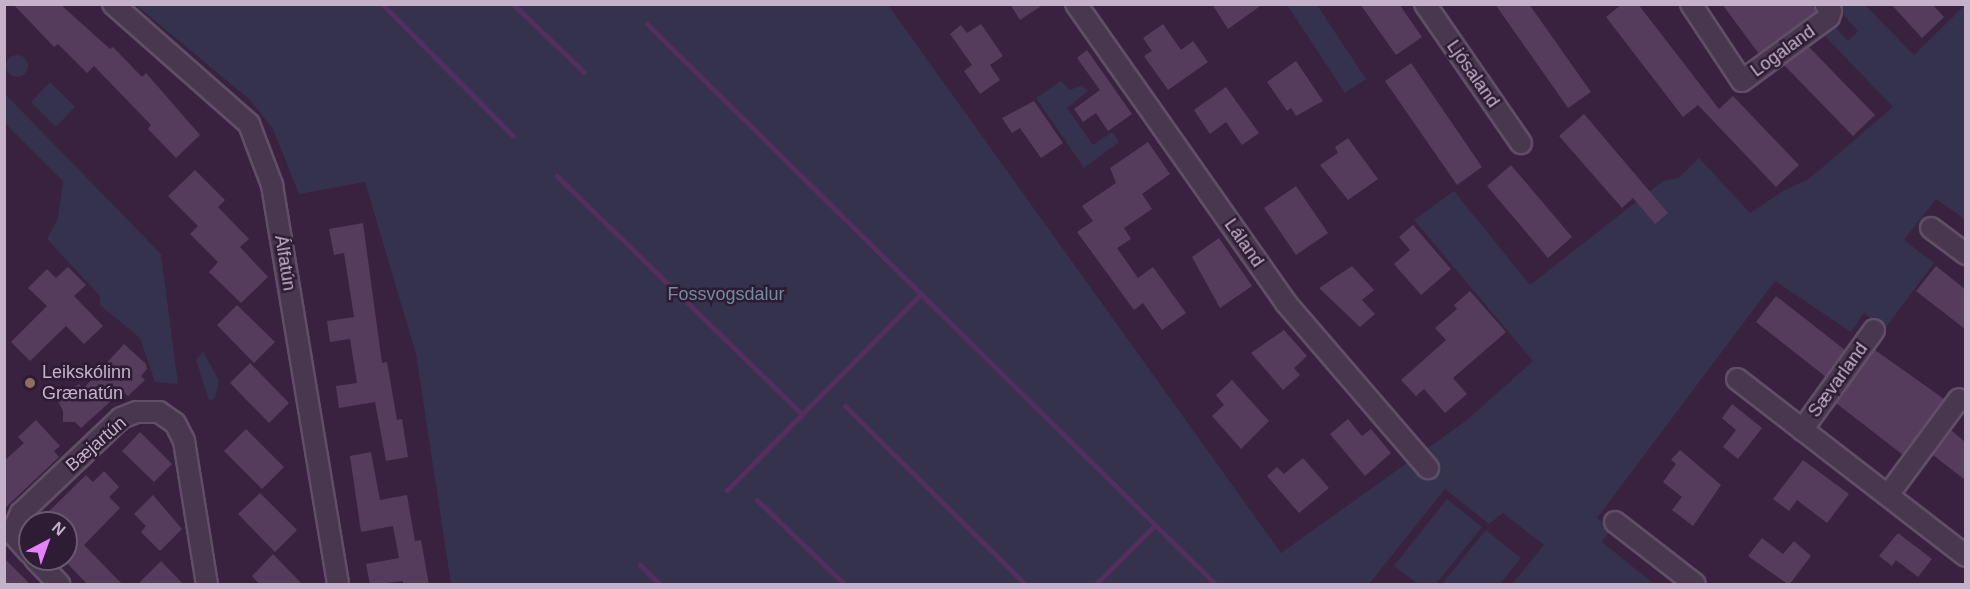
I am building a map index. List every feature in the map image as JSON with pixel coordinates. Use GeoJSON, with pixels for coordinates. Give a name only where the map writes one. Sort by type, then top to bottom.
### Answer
{"type":"FeatureCollection","features":[{"type":"Feature","properties":{"kind":"street","name":"Álfatún"},"geometry":{"type":"LineString","coordinates":[[113,4],[249,124],[272,185],[338,585]]}},
{"type":"Feature","properties":{"kind":"street","name":"Láland"},"geometry":{"type":"LineString","coordinates":[[1076,4],[1286,303],[1428,468]]}},
{"type":"Feature","properties":{"kind":"street","name":"Ljósaland"},"geometry":{"type":"LineString","coordinates":[[1425,4],[1521,143]]}},
{"type":"Feature","properties":{"kind":"street","name":"Logaland"},"geometry":{"type":"LineString","coordinates":[[1691,4],[1742,81],[1829,17],[1831,11],[1826,5]]}},
{"type":"Feature","properties":{"kind":"street"},"geometry":{"type":"LineString","coordinates":[[1931,228],[1965,254]]}},
{"type":"Feature","properties":{"kind":"street","name":"Sævarland"},"geometry":{"type":"LineString","coordinates":[[1802,430],[1874,330]]}},
{"type":"Feature","properties":{"kind":"street","name":"Sævarland"},"geometry":{"type":"LineString","coordinates":[[1737,379],[1965,556]]}},
{"type":"Feature","properties":{"kind":"street"},"geometry":{"type":"LineString","coordinates":[[1888,495],[1959,399]]}},
{"type":"Feature","properties":{"kind":"street","name":"Bæjartún"},"geometry":{"type":"LineString","coordinates":[[23,511],[121,418],[137,412],[159,412],[175,423],[184,441],[207,585]]}},
{"type":"Feature","properties":{"kind":"street","name":"Bæjartún"},"geometry":{"type":"LineString","coordinates":[[18,520],[12,533],[18,540]]}},
{"type":"Feature","properties":{"kind":"street"},"geometry":{"type":"LineString","coordinates":[[1615,522],[1695,585]]}},
{"type":"Feature","properties":{"kind":"street"},"geometry":{"type":"LineString","coordinates":[[46,571],[59,585]]}},
{"type":"Feature","properties":{"kind":"green space","name":"Fossvogsdalur"},"geometry":{"type":"Polygon","coordinates":[[[136,5],[888,5],[1281,553],[1467,420],[1533,361],[1414,220],[1454,191],[1530,285],[1663,181],[1678,178],[1699,158],[1750,213],[1783,191],[1809,179],[1893,107],[1822,33],[1832,24],[1848,41],[1858,31],[1835,5],[1865,5],[1914,55],[1965,5],[1965,219],[1936,199],[1904,240],[1934,263],[1884,330],[1864,313],[1851,332],[1775,281],[1597,518],[1611,529],[1602,542],[1654,584],[1512,584],[1544,545],[1503,513],[1489,524],[1445,489],[1369,584],[451,584],[416,354],[365,182],[299,194],[273,129],[250,100],[136,5]]]}},
{"type":"Feature","properties":{"kind":"green space"},"geometry":{"type":"Polygon","coordinates":[[[1287,5],[1317,5],[1366,79],[1345,93],[1287,5]]]}},
{"type":"Feature","properties":{"kind":"green space"},"geometry":{"type":"Polygon","coordinates":[[[17,55],[25,58],[28,66],[25,74],[17,77],[9,74],[6,66],[9,58],[17,55]]]}},
{"type":"Feature","properties":{"kind":"green space"},"geometry":{"type":"Polygon","coordinates":[[[1061,81],[1070,90],[1082,85],[1088,91],[1067,108],[1093,145],[1112,132],[1119,142],[1084,168],[1036,98],[1061,81]]]}},
{"type":"Feature","properties":{"kind":"green space"},"geometry":{"type":"Polygon","coordinates":[[[50,82],[75,107],[56,127],[31,102],[50,82]]]}},
{"type":"Feature","properties":{"kind":"green space"},"geometry":{"type":"Polygon","coordinates":[[[4,93],[161,254],[178,384],[155,382],[140,338],[100,305],[100,296],[47,239],[58,218],[63,181],[5,123],[4,93]]]}},
{"type":"Feature","properties":{"kind":"green space"},"geometry":{"type":"Polygon","coordinates":[[[203,351],[219,381],[215,398],[209,401],[196,360],[203,351]]]}},
{"type":"Feature","properties":{"kind":"green space"},"geometry":{"type":"Polygon","coordinates":[[[1447,499],[1482,527],[1436,584],[1418,584],[1394,566],[1447,499]]]}},
{"type":"Feature","properties":{"kind":"green space"},"geometry":{"type":"Polygon","coordinates":[[[1486,530],[1521,558],[1500,584],[1442,584],[1486,530]]]}},
{"type":"Feature","properties":{"kind":"building"},"geometry":{"type":"Polygon","coordinates":[[[13,4],[60,4],[110,49],[113,47],[142,77],[146,73],[200,135],[176,158],[148,129],[151,125],[94,66],[87,73],[58,44],[54,47],[13,4]]]}},
{"type":"Feature","properties":{"kind":"building"},"geometry":{"type":"Polygon","coordinates":[[[1010,4],[1044,4],[1020,20],[1010,4]]]}},
{"type":"Feature","properties":{"kind":"building"},"geometry":{"type":"Polygon","coordinates":[[[1212,4],[1263,4],[1228,29],[1212,4]]]}},
{"type":"Feature","properties":{"kind":"building"},"geometry":{"type":"Polygon","coordinates":[[[1360,4],[1399,4],[1422,37],[1396,55],[1360,4]]]}},
{"type":"Feature","properties":{"kind":"building"},"geometry":{"type":"Polygon","coordinates":[[[1495,4],[1529,4],[1591,92],[1568,108],[1495,4]]]}},
{"type":"Feature","properties":{"kind":"building"},"geometry":{"type":"Polygon","coordinates":[[[1622,4],[1638,4],[1719,109],[1733,96],[1799,165],[1776,187],[1698,105],[1683,117],[1606,17],[1622,4]]]}},
{"type":"Feature","properties":{"kind":"building"},"geometry":{"type":"Polygon","coordinates":[[[1722,4],[1812,4],[1816,12],[1759,54],[1722,4]]]}},
{"type":"Feature","properties":{"kind":"building"},"geometry":{"type":"Polygon","coordinates":[[[1891,4],[1932,4],[1944,17],[1922,38],[1891,4]]]}},
{"type":"Feature","properties":{"kind":"building"},"geometry":{"type":"Polygon","coordinates":[[[981,24],[1003,56],[990,65],[1000,80],[980,94],[964,71],[972,65],[950,34],[961,25],[967,33],[981,24]]]}},
{"type":"Feature","properties":{"kind":"building"},"geometry":{"type":"Polygon","coordinates":[[[1163,24],[1181,50],[1193,41],[1208,62],[1168,90],[1144,56],[1152,51],[1143,38],[1163,24]]]}},
{"type":"Feature","properties":{"kind":"building"},"geometry":{"type":"Polygon","coordinates":[[[1809,47],[1875,115],[1853,136],[1784,65],[1809,47]]]}},
{"type":"Feature","properties":{"kind":"building"},"geometry":{"type":"Polygon","coordinates":[[[1087,50],[1132,114],[1108,131],[1096,113],[1083,122],[1074,109],[1100,90],[1077,58],[1087,50]]]}},
{"type":"Feature","properties":{"kind":"building"},"geometry":{"type":"Polygon","coordinates":[[[1296,61],[1323,101],[1296,116],[1291,108],[1287,111],[1267,82],[1296,61]]]}},
{"type":"Feature","properties":{"kind":"building"},"geometry":{"type":"Polygon","coordinates":[[[1411,63],[1482,167],[1457,185],[1385,81],[1411,63]]]}},
{"type":"Feature","properties":{"kind":"building"},"geometry":{"type":"Polygon","coordinates":[[[1226,87],[1259,133],[1242,145],[1226,122],[1210,134],[1194,110],[1226,87]]]}},
{"type":"Feature","properties":{"kind":"building"},"geometry":{"type":"Polygon","coordinates":[[[1034,101],[1063,143],[1041,158],[1020,128],[1012,133],[1002,118],[1034,101]]]}},
{"type":"Feature","properties":{"kind":"building"},"geometry":{"type":"Polygon","coordinates":[[[1584,114],[1668,213],[1655,224],[1633,198],[1622,208],[1559,136],[1584,114]]]}},
{"type":"Feature","properties":{"kind":"building"},"geometry":{"type":"Polygon","coordinates":[[[1348,138],[1378,179],[1348,200],[1320,165],[1338,153],[1335,147],[1348,138]]]}},
{"type":"Feature","properties":{"kind":"building"},"geometry":{"type":"Polygon","coordinates":[[[1148,142],[1170,174],[1142,194],[1152,209],[1124,228],[1131,239],[1117,248],[1138,278],[1153,267],[1186,313],[1162,330],[1143,303],[1134,310],[1077,232],[1093,221],[1082,206],[1116,183],[1110,168],[1148,142]]]}},
{"type":"Feature","properties":{"kind":"building"},"geometry":{"type":"Polygon","coordinates":[[[1511,165],[1572,237],[1548,258],[1487,186],[1511,165]]]}},
{"type":"Feature","properties":{"kind":"building"},"geometry":{"type":"Polygon","coordinates":[[[195,170],[225,200],[218,207],[249,239],[240,247],[268,277],[241,303],[209,272],[218,262],[190,234],[198,226],[168,196],[195,170]]]}},
{"type":"Feature","properties":{"kind":"building"},"geometry":{"type":"Polygon","coordinates":[[[1296,186],[1328,233],[1296,255],[1264,208],[1296,186]]]}},
{"type":"Feature","properties":{"kind":"building"},"geometry":{"type":"Polygon","coordinates":[[[363,223],[382,363],[387,362],[397,420],[402,419],[408,457],[386,461],[375,402],[339,408],[336,386],[357,383],[350,339],[330,342],[327,321],[354,317],[344,253],[334,255],[329,229],[363,223]]]}},
{"type":"Feature","properties":{"kind":"building"},"geometry":{"type":"Polygon","coordinates":[[[1413,225],[1451,269],[1421,295],[1394,264],[1410,250],[1399,237],[1413,225]]]}},
{"type":"Feature","properties":{"kind":"building"},"geometry":{"type":"Polygon","coordinates":[[[1219,238],[1252,286],[1220,308],[1192,257],[1219,238]]]}},
{"type":"Feature","properties":{"kind":"building"},"geometry":{"type":"Polygon","coordinates":[[[1352,266],[1374,290],[1362,300],[1375,314],[1360,327],[1319,288],[1352,266]]]}},
{"type":"Feature","properties":{"kind":"building"},"geometry":{"type":"Polygon","coordinates":[[[1936,266],[1965,289],[1965,329],[1916,291],[1936,266]]]}},
{"type":"Feature","properties":{"kind":"building"},"geometry":{"type":"Polygon","coordinates":[[[68,267],[86,285],[74,296],[103,326],[84,344],[66,326],[30,361],[11,342],[47,306],[28,288],[47,269],[56,278],[68,267]]]}},
{"type":"Feature","properties":{"kind":"building"},"geometry":{"type":"Polygon","coordinates":[[[1470,291],[1506,332],[1453,378],[1467,394],[1445,413],[1424,389],[1416,396],[1401,380],[1446,340],[1435,328],[1457,309],[1454,305],[1470,291]]]}},
{"type":"Feature","properties":{"kind":"building"},"geometry":{"type":"Polygon","coordinates":[[[1776,296],[1845,350],[1826,377],[1756,322],[1776,296]]]}},
{"type":"Feature","properties":{"kind":"building"},"geometry":{"type":"Polygon","coordinates":[[[237,305],[275,342],[254,363],[217,325],[237,305]]]}},
{"type":"Feature","properties":{"kind":"building"},"geometry":{"type":"Polygon","coordinates":[[[1284,330],[1307,356],[1294,368],[1300,375],[1283,390],[1251,353],[1284,330]]]}},
{"type":"Feature","properties":{"kind":"building"},"geometry":{"type":"Polygon","coordinates":[[[124,344],[146,364],[147,369],[141,376],[145,380],[128,396],[122,391],[81,428],[75,422],[63,422],[63,411],[57,399],[79,384],[83,389],[124,344]]]}},
{"type":"Feature","properties":{"kind":"building"},"geometry":{"type":"Polygon","coordinates":[[[1875,350],[1944,399],[1903,455],[1836,403],[1875,350]]]}},
{"type":"Feature","properties":{"kind":"building"},"geometry":{"type":"Polygon","coordinates":[[[250,363],[289,403],[269,423],[230,383],[250,363]]]}},
{"type":"Feature","properties":{"kind":"building"},"geometry":{"type":"Polygon","coordinates":[[[1232,380],[1269,421],[1241,449],[1212,416],[1224,405],[1216,395],[1232,380]]]}},
{"type":"Feature","properties":{"kind":"building"},"geometry":{"type":"Polygon","coordinates":[[[1732,404],[1762,428],[1738,459],[1723,447],[1736,430],[1722,418],[1732,404]]]}},
{"type":"Feature","properties":{"kind":"building"},"geometry":{"type":"Polygon","coordinates":[[[1348,419],[1362,436],[1371,429],[1391,453],[1365,476],[1330,434],[1348,419]]]}},
{"type":"Feature","properties":{"kind":"building"},"geometry":{"type":"Polygon","coordinates":[[[36,420],[60,446],[54,451],[59,457],[4,509],[4,461],[24,443],[18,437],[36,420]]]}},
{"type":"Feature","properties":{"kind":"building"},"geometry":{"type":"Polygon","coordinates":[[[246,429],[284,467],[262,489],[224,451],[246,429]]]}},
{"type":"Feature","properties":{"kind":"building"},"geometry":{"type":"Polygon","coordinates":[[[1951,430],[1965,442],[1965,480],[1933,455],[1951,430]]]}},
{"type":"Feature","properties":{"kind":"building"},"geometry":{"type":"Polygon","coordinates":[[[140,432],[172,464],[154,482],[122,451],[140,432]]]}},
{"type":"Feature","properties":{"kind":"building"},"geometry":{"type":"Polygon","coordinates":[[[1680,450],[1721,485],[1693,526],[1672,510],[1682,497],[1663,482],[1676,464],[1671,460],[1680,450]]]}},
{"type":"Feature","properties":{"kind":"building"},"geometry":{"type":"Polygon","coordinates":[[[371,452],[380,500],[407,495],[415,541],[421,540],[429,585],[403,585],[403,581],[370,585],[366,564],[399,558],[393,526],[361,532],[350,456],[371,452]]]}},
{"type":"Feature","properties":{"kind":"building"},"geometry":{"type":"Polygon","coordinates":[[[1303,458],[1329,488],[1299,513],[1267,476],[1277,467],[1284,474],[1303,458]]]}},
{"type":"Feature","properties":{"kind":"building"},"geometry":{"type":"Polygon","coordinates":[[[1803,460],[1849,494],[1827,523],[1797,500],[1789,511],[1773,499],[1803,460]]]}},
{"type":"Feature","properties":{"kind":"building"},"geometry":{"type":"Polygon","coordinates":[[[104,471],[119,487],[109,497],[120,508],[84,545],[123,585],[88,585],[75,571],[78,571],[78,511],[49,511],[86,475],[93,482],[104,471]]]}},
{"type":"Feature","properties":{"kind":"building"},"geometry":{"type":"Polygon","coordinates":[[[260,493],[297,530],[275,552],[238,514],[260,493]]]}},
{"type":"Feature","properties":{"kind":"building"},"geometry":{"type":"Polygon","coordinates":[[[153,495],[182,529],[160,551],[141,532],[146,526],[134,514],[153,495]]]}},
{"type":"Feature","properties":{"kind":"building"},"geometry":{"type":"Polygon","coordinates":[[[1898,533],[1932,559],[1918,577],[1896,560],[1892,566],[1879,556],[1898,533]]]}},
{"type":"Feature","properties":{"kind":"building"},"geometry":{"type":"Polygon","coordinates":[[[1762,538],[1783,554],[1794,541],[1811,556],[1789,585],[1748,556],[1762,538]]]}},
{"type":"Feature","properties":{"kind":"building"},"geometry":{"type":"Polygon","coordinates":[[[273,554],[303,585],[260,585],[252,576],[273,554]]]}},
{"type":"Feature","properties":{"kind":"building"},"geometry":{"type":"Polygon","coordinates":[[[4,558],[31,585],[4,585],[4,558]]]}},
{"type":"Feature","properties":{"kind":"building"},"geometry":{"type":"Polygon","coordinates":[[[161,561],[184,585],[137,585],[161,561]]]}},
{"type":"Feature","properties":{"kind":"waterway"},"geometry":{"type":"LineString","coordinates":[[382,4],[513,136]]}},
{"type":"Feature","properties":{"kind":"waterway"},"geometry":{"type":"LineString","coordinates":[[513,4],[584,72]]}},
{"type":"Feature","properties":{"kind":"waterway"},"geometry":{"type":"LineString","coordinates":[[647,24],[1215,584]]}},
{"type":"Feature","properties":{"kind":"waterway"},"geometry":{"type":"LineString","coordinates":[[557,176],[802,414]]}},
{"type":"Feature","properties":{"kind":"waterway"},"geometry":{"type":"LineString","coordinates":[[727,490],[921,294]]}},
{"type":"Feature","properties":{"kind":"waterway"},"geometry":{"type":"LineString","coordinates":[[845,406],[1025,584]]}},
{"type":"Feature","properties":{"kind":"waterway"},"geometry":{"type":"LineString","coordinates":[[757,500],[844,584]]}},
{"type":"Feature","properties":{"kind":"waterway"},"geometry":{"type":"LineString","coordinates":[[1096,584],[1155,525]]}},
{"type":"Feature","properties":{"kind":"waterway"},"geometry":{"type":"LineString","coordinates":[[640,565],[660,584]]}},
{"type":"Feature","properties":{"kind":"place","name":"Leikskólinn Grænatún"},"geometry":{"type":"Point","coordinates":[30,383]}}]}
